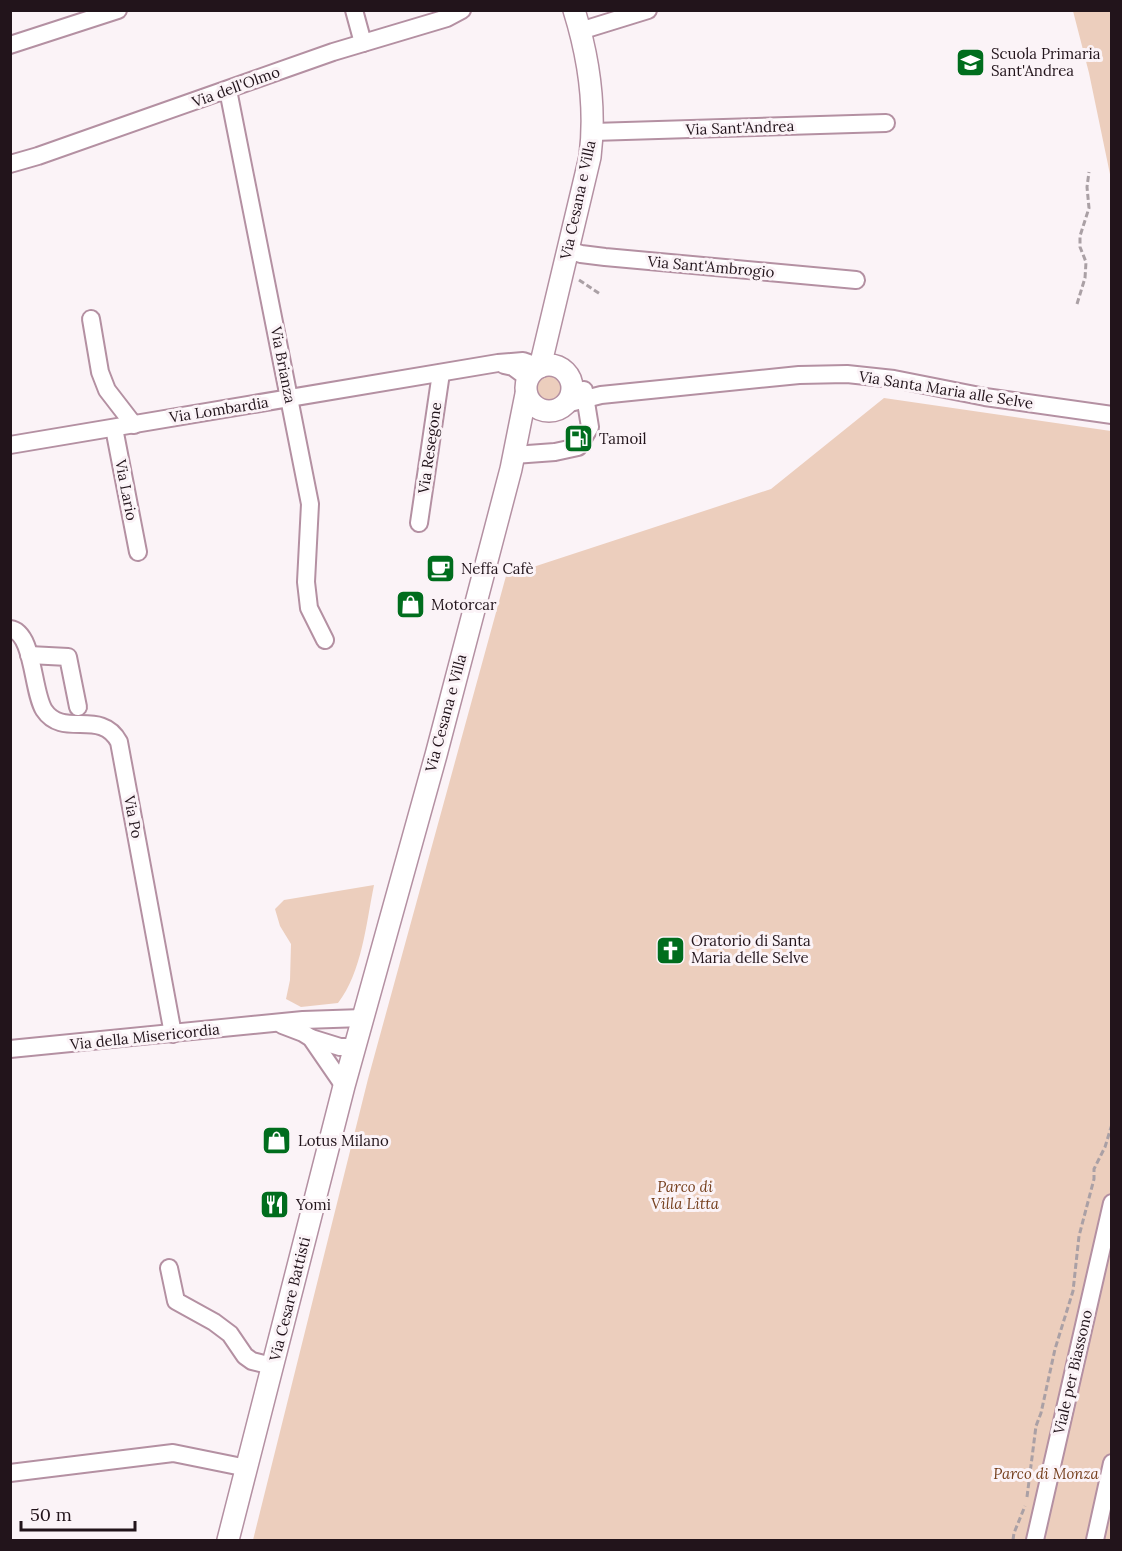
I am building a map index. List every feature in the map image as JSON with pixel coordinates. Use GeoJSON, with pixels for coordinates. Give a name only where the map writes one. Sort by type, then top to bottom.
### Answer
{"type":"FeatureCollection","features":[{"type":"Feature","properties":{"kind":"main road","name":"Via Cesana e Villa"},"geometry":{"type":"LineString","coordinates":[[379,957],[515,459],[561,389],[551,319],[574,252],[593,132],[590,77],[574,10]]}},
{"type":"Feature","properties":{"kind":"main road","name":"Via Cesare Battisti"},"geometry":{"type":"LineString","coordinates":[[228,1540],[379,957]]}},
{"type":"Feature","properties":{"kind":"street"},"geometry":{"type":"LineString","coordinates":[[10,45],[118,10]]}},
{"type":"Feature","properties":{"kind":"street"},"geometry":{"type":"LineString","coordinates":[[354,10],[363,43]]}},
{"type":"Feature","properties":{"kind":"street","name":"Via dell'Olmo"},"geometry":{"type":"LineString","coordinates":[[10,164],[333,52],[447,18],[462,10]]}},
{"type":"Feature","properties":{"kind":"street"},"geometry":{"type":"LineString","coordinates":[[580,31],[648,10]]}},
{"type":"Feature","properties":{"kind":"street","name":"Via Brianza"},"geometry":{"type":"LineString","coordinates":[[228,90],[310,504],[306,582],[309,608],[325,640]]}},
{"type":"Feature","properties":{"kind":"street","name":"Via Sant'Andrea"},"geometry":{"type":"LineString","coordinates":[[593,132],[886,123]]}},
{"type":"Feature","properties":{"kind":"street","name":"Via Sant'Ambrogio"},"geometry":{"type":"LineString","coordinates":[[574,252],[856,280]]}},
{"type":"Feature","properties":{"kind":"street"},"geometry":{"type":"LineString","coordinates":[[91,319],[99,372],[107,390],[134,425]]}},
{"type":"Feature","properties":{"kind":"street","name":"Via Lombardia"},"geometry":{"type":"LineString","coordinates":[[10,445],[498,363],[523,361],[561,389]]}},
{"type":"Feature","properties":{"kind":"street","name":"Via Resegone"},"geometry":{"type":"LineString","coordinates":[[419,524],[441,373]]}},
{"type":"Feature","properties":{"kind":"street","name":"Via Santa Maria alle Selve"},"geometry":{"type":"LineString","coordinates":[[561,389],[847,374],[894,379],[985,397],[1112,415]]}},
{"type":"Feature","properties":{"kind":"street"},"geometry":{"type":"LineString","coordinates":[[515,459],[578,447],[590,427],[561,389]]}},
{"type":"Feature","properties":{"kind":"street","name":"Via Lario"},"geometry":{"type":"LineString","coordinates":[[114,428],[138,552]]}},
{"type":"Feature","properties":{"kind":"street","name":"Via Po"},"geometry":{"type":"LineString","coordinates":[[10,629],[18,631],[22,636],[29,655],[36,692],[45,713],[63,723],[105,726],[114,733],[119,742],[173,1034]]}},
{"type":"Feature","properties":{"kind":"street"},"geometry":{"type":"LineString","coordinates":[[29,655],[68,657],[78,707]]}},
{"type":"Feature","properties":{"kind":"street","name":"Via della Misericordia"},"geometry":{"type":"LineString","coordinates":[[10,1049],[331,1018],[363,1018]]}},
{"type":"Feature","properties":{"kind":"street","name":"Via della Misericordia"},"geometry":{"type":"LineString","coordinates":[[279,1023],[311,1038],[340,1047],[355,1047]]}},
{"type":"Feature","properties":{"kind":"street","name":"Via della Misericordia"},"geometry":{"type":"LineString","coordinates":[[311,1038],[344,1086]]}},
{"type":"Feature","properties":{"kind":"street","name":"Viale per Biassono"},"geometry":{"type":"LineString","coordinates":[[1035,1540],[1112,1203]]}},
{"type":"Feature","properties":{"kind":"street"},"geometry":{"type":"LineString","coordinates":[[169,1268],[176,1301],[222,1328],[245,1356],[252,1361],[272,1366]]}},
{"type":"Feature","properties":{"kind":"street"},"geometry":{"type":"LineString","coordinates":[[10,1473],[173,1453],[247,1468]]}},
{"type":"Feature","properties":{"kind":"street"},"geometry":{"type":"LineString","coordinates":[[1095,1540],[1112,1463]]}},
{"type":"Feature","properties":{"kind":"path"},"geometry":{"type":"LineString","coordinates":[[1077,304],[1085,278],[1086,262],[1080,247],[1080,236],[1089,208],[1087,187],[1089,172]]}},
{"type":"Feature","properties":{"kind":"path"},"geometry":{"type":"LineString","coordinates":[[574,252],[576,278],[600,294]]}},
{"type":"Feature","properties":{"kind":"path"},"geometry":{"type":"LineString","coordinates":[[1013,1540],[1027,1500],[1036,1426],[1055,1349],[1073,1291],[1079,1236],[1094,1179],[1094,1169],[1105,1148],[1112,1124]]}},
{"type":"Feature","properties":{"kind":"green space"},"geometry":{"type":"Polygon","coordinates":[[[1073,11],[1111,11],[1111,179],[1089,73],[1073,11]]]}},
{"type":"Feature","properties":{"kind":"green space"},"geometry":{"type":"Polygon","coordinates":[[[549,374],[558,378],[562,387],[558,396],[549,400],[540,396],[536,387],[540,378],[549,374]]]}},
{"type":"Feature","properties":{"kind":"green space","name":"Parco di Villa Litta"},"geometry":{"type":"Polygon","coordinates":[[[884,398],[1111,431],[1111,1540],[253,1540],[368,1079],[506,576],[771,489],[884,398]]]}},
{"type":"Feature","properties":{"kind":"green space"},"geometry":{"type":"Polygon","coordinates":[[[374,885],[358,962],[353,977],[338,1003],[301,1007],[286,999],[290,980],[291,944],[280,926],[275,909],[284,900],[374,885]]]}},
{"type":"Feature","properties":{"kind":"place","name":"Scuola Primaria Sant'Andrea"},"geometry":{"type":"Point","coordinates":[970,63]}},
{"type":"Feature","properties":{"kind":"place","name":"Tamoil"},"geometry":{"type":"Point","coordinates":[578,439]}},
{"type":"Feature","properties":{"kind":"place","name":"Neffa Cafè"},"geometry":{"type":"Point","coordinates":[440,569]}},
{"type":"Feature","properties":{"kind":"place","name":"Motorcar"},"geometry":{"type":"Point","coordinates":[410,605]}},
{"type":"Feature","properties":{"kind":"place","name":"Oratorio di Santa Maria delle Selve"},"geometry":{"type":"Point","coordinates":[670,950]}},
{"type":"Feature","properties":{"kind":"place","name":"Lotus Milano"},"geometry":{"type":"Point","coordinates":[277,1141]}},
{"type":"Feature","properties":{"kind":"place","name":"Yomi"},"geometry":{"type":"Point","coordinates":[275,1205]}},
{"type":"Feature","properties":{"kind":"park label","name":"Parco di Monza"},"geometry":{"type":"Point","coordinates":[1046,1474]}}]}
